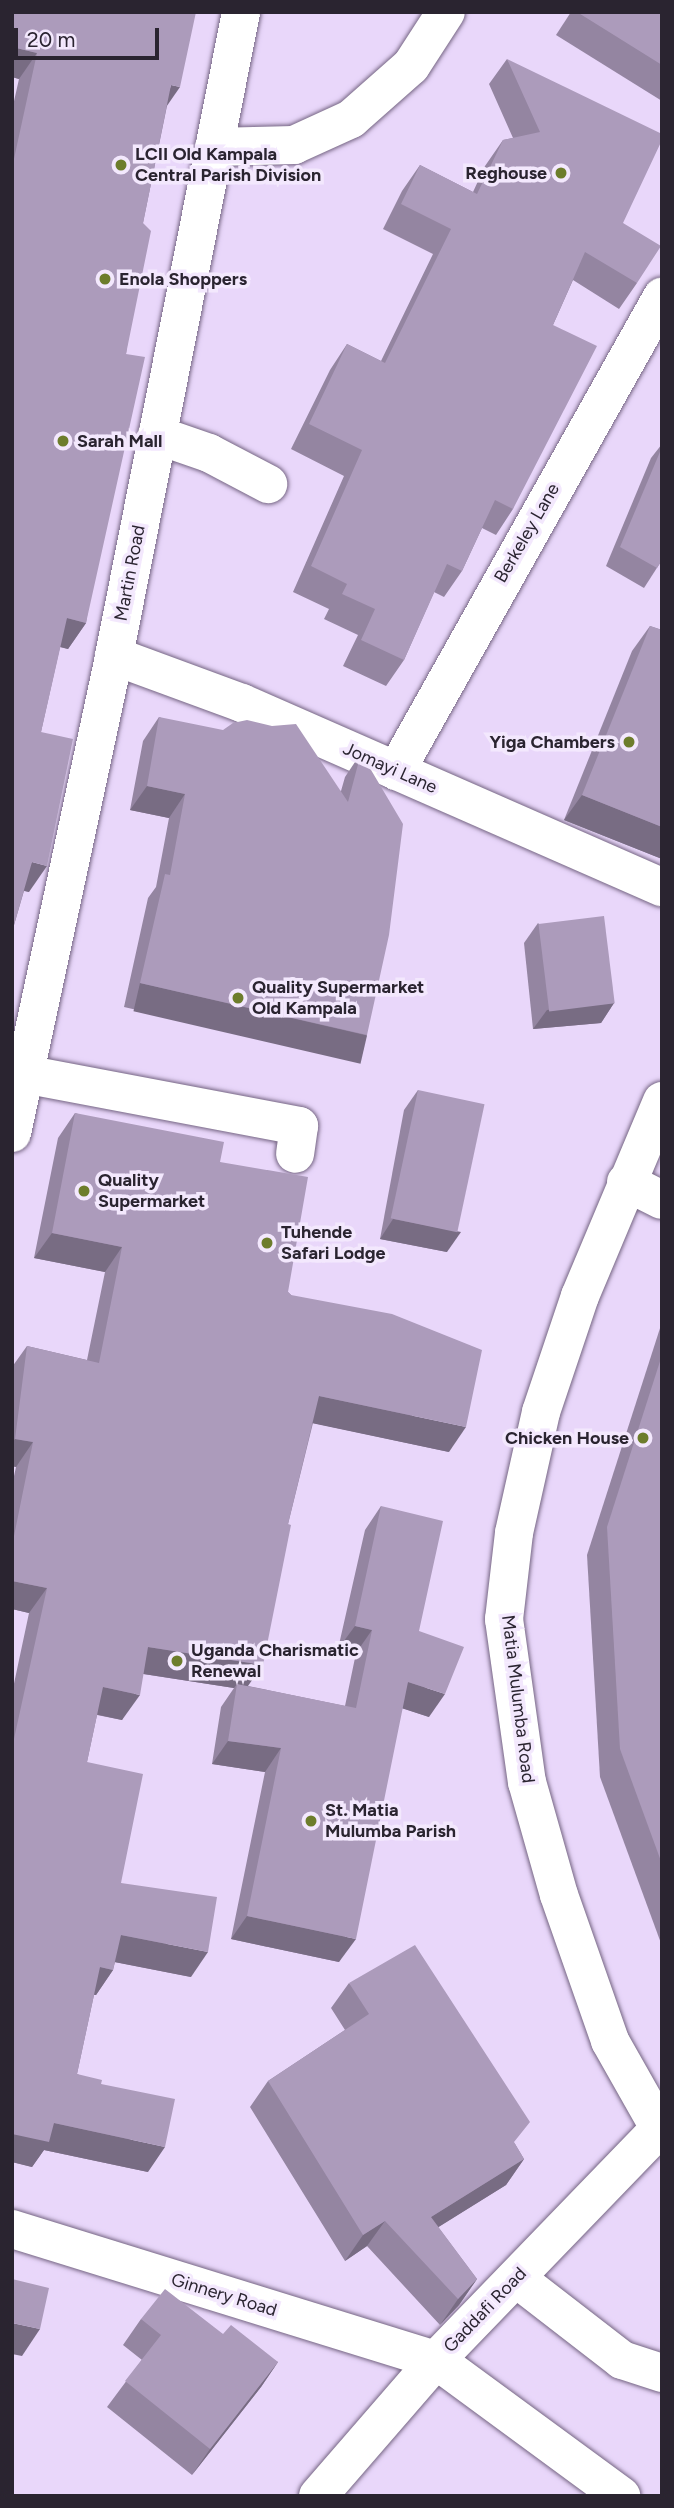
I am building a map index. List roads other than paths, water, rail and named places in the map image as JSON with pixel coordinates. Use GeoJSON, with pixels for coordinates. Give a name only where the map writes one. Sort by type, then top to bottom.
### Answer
{"type":"FeatureCollection","features":[{"type":"Feature","properties":{"kind":"street","name":"Martin Road"},"geometry":{"type":"LineString","coordinates":[[12,1133],[114,656],[241,12]]}},
{"type":"Feature","properties":{"kind":"street"},"geometry":{"type":"LineString","coordinates":[[214,147],[294,145],[351,119],[411,66],[446,12]]}},
{"type":"Feature","properties":{"kind":"street","name":"Berkeley Lane"},"geometry":{"type":"LineString","coordinates":[[396,771],[662,297]]}},
{"type":"Feature","properties":{"kind":"street"},"geometry":{"type":"LineString","coordinates":[[157,435],[209,453],[268,484]]}},
{"type":"Feature","properties":{"kind":"street","name":"Jomayi Lane"},"geometry":{"type":"LineString","coordinates":[[114,656],[242,703],[662,887]]}},
{"type":"Feature","properties":{"kind":"street"},"geometry":{"type":"LineString","coordinates":[[24,1074],[299,1126],[295,1154]]}},
{"type":"Feature","properties":{"kind":"street","name":"Matia Mulumba Road"},"geometry":{"type":"LineString","coordinates":[[660,2131],[610,2042],[559,1895],[527,1782],[504,1619],[514,1533],[541,1412],[580,1296],[662,1101]]}},
{"type":"Feature","properties":{"kind":"street"},"geometry":{"type":"LineString","coordinates":[[626,1182],[662,1200]]}},
{"type":"Feature","properties":{"kind":"street","name":"Gaddafi Road"},"geometry":{"type":"LineString","coordinates":[[318,2496],[436,2360],[660,2131]]}},
{"type":"Feature","properties":{"kind":"street","name":"Ginnery Road"},"geometry":{"type":"LineString","coordinates":[[12,2230],[436,2360],[621,2496]]}},
{"type":"Feature","properties":{"kind":"street"},"geometry":{"type":"LineString","coordinates":[[516,2278],[622,2360],[662,2373]]}},
{"type":"Feature","properties":{"kind":"place","name":"LCII Old Kampala Central Parish Division"},"geometry":{"type":"Point","coordinates":[121,165]}},
{"type":"Feature","properties":{"kind":"place","name":"Reghouse"},"geometry":{"type":"Point","coordinates":[561,173]}},
{"type":"Feature","properties":{"kind":"place","name":"Enola Shoppers"},"geometry":{"type":"Point","coordinates":[105,279]}},
{"type":"Feature","properties":{"kind":"place","name":"Sarah Mall"},"geometry":{"type":"Point","coordinates":[63,441]}},
{"type":"Feature","properties":{"kind":"place","name":"Yiga Chambers"},"geometry":{"type":"Point","coordinates":[629,742]}},
{"type":"Feature","properties":{"kind":"place","name":"Quality Supermarket Old Kampala"},"geometry":{"type":"Point","coordinates":[238,998]}},
{"type":"Feature","properties":{"kind":"place","name":"Quality Supermarket"},"geometry":{"type":"Point","coordinates":[84,1191]}},
{"type":"Feature","properties":{"kind":"place","name":"Tuhende Safari Lodge"},"geometry":{"type":"Point","coordinates":[267,1243]}},
{"type":"Feature","properties":{"kind":"place","name":"Chicken House"},"geometry":{"type":"Point","coordinates":[643,1438]}},
{"type":"Feature","properties":{"kind":"place","name":"Uganda Charismatic Renewal"},"geometry":{"type":"Point","coordinates":[177,1661]}},
{"type":"Feature","properties":{"kind":"place","name":"St. Matia Mulumba Parish"},"geometry":{"type":"Point","coordinates":[311,1821]}}]}
